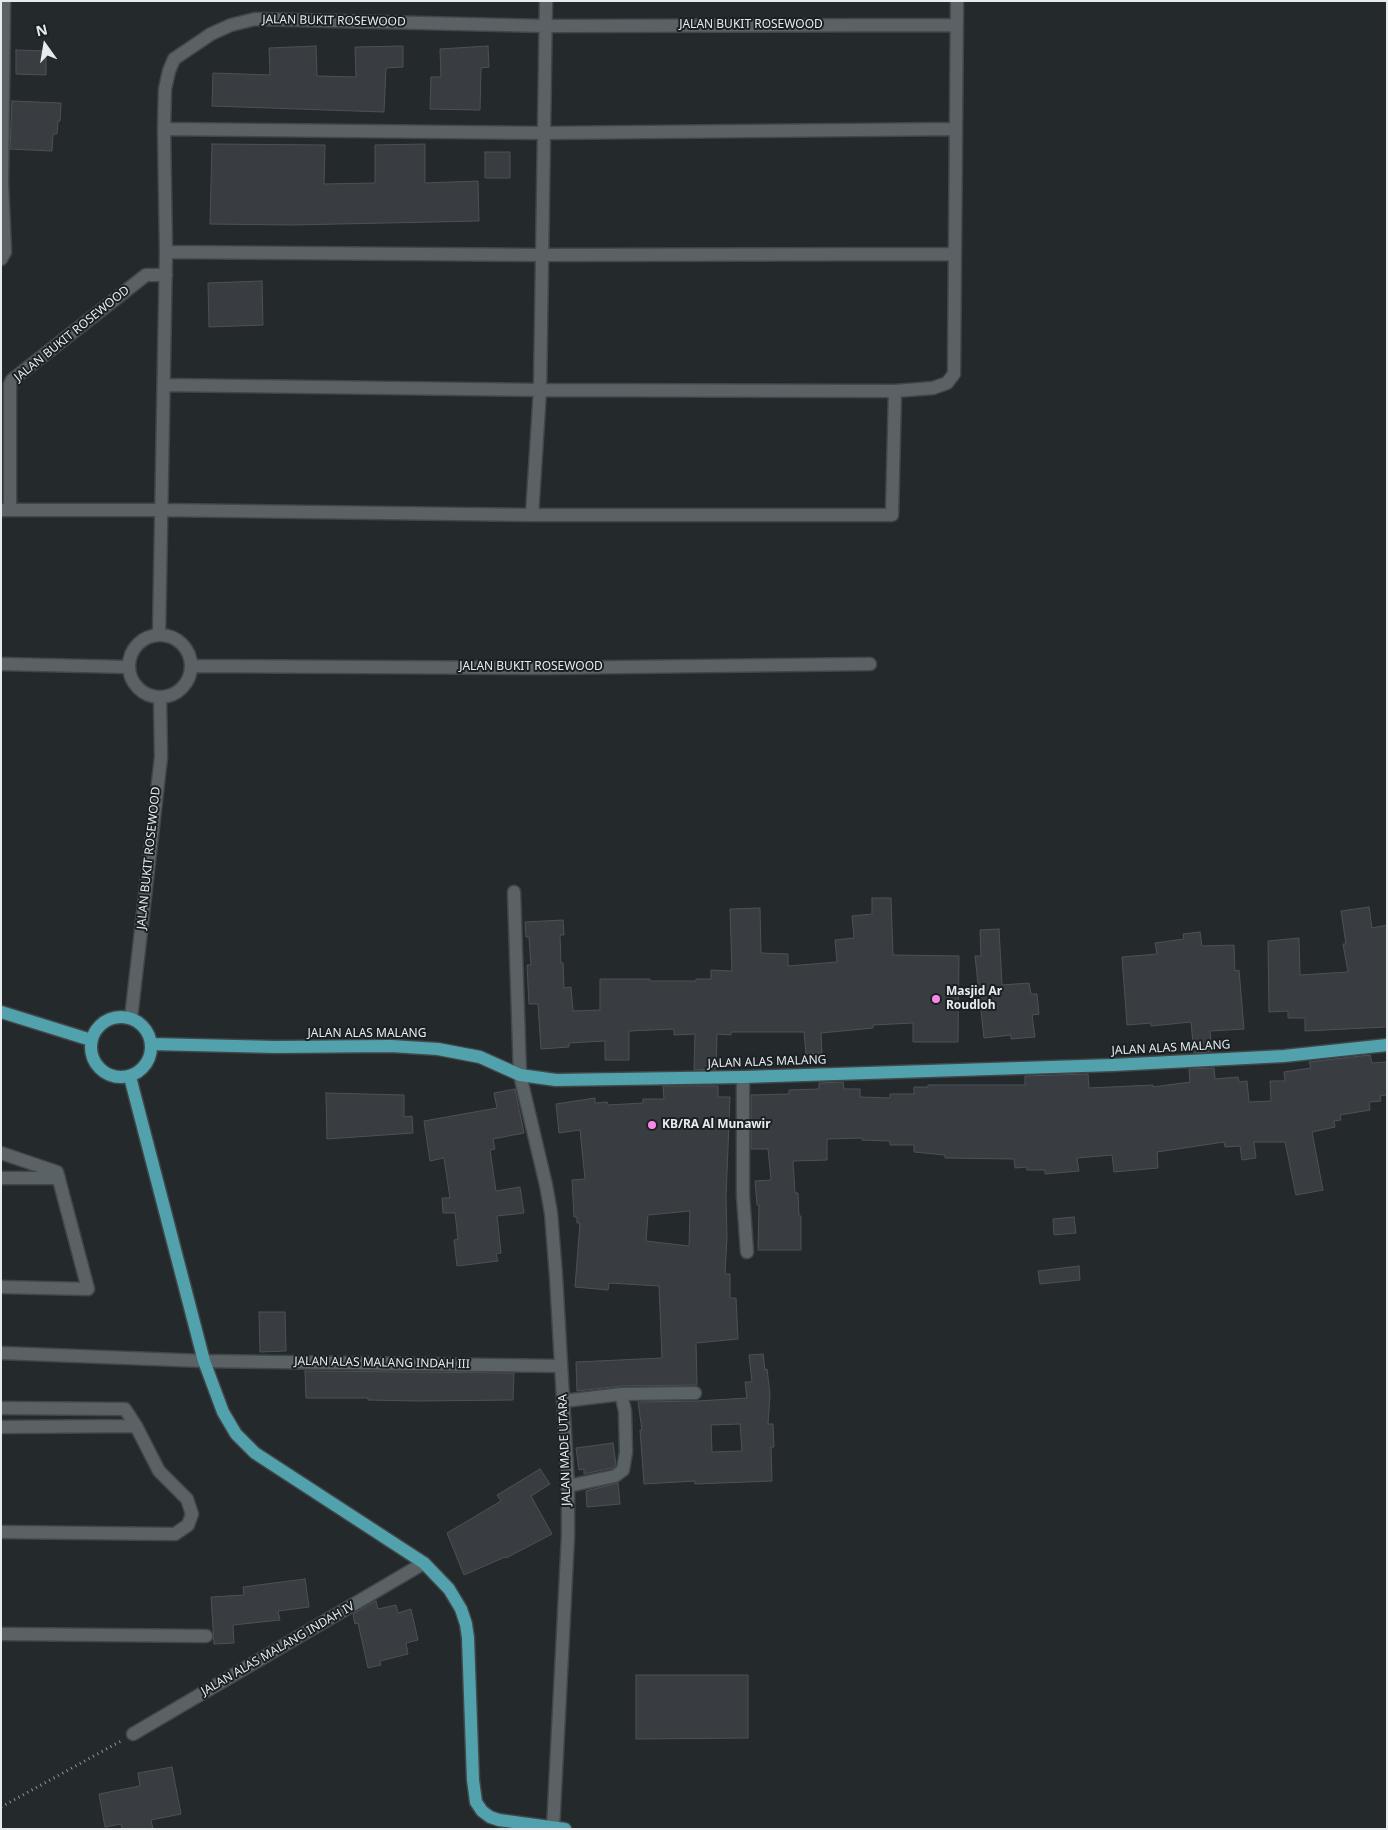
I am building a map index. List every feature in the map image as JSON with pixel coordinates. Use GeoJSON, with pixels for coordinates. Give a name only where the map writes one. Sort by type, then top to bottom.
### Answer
{"type":"FeatureCollection","features":[{"type":"Feature","properties":{"kind":"main road"},"geometry":{"type":"LineString","coordinates":[[1,1012],[91,1040]]}},
{"type":"Feature","properties":{"kind":"main road"},"geometry":{"type":"LineString","coordinates":[[114,1017],[131,1018],[145,1028],[152,1044],[147,1064],[130,1077],[113,1077],[99,1070],[91,1056],[91,1040],[100,1025],[114,1017]]}},
{"type":"Feature","properties":{"kind":"main road","name":"JALAN ALAS MALANG"},"geometry":{"type":"LineString","coordinates":[[152,1044],[285,1048],[391,1046],[438,1049],[480,1057],[520,1075],[556,1080],[742,1077],[1113,1065],[1284,1056],[1387,1045]]}},
{"type":"Feature","properties":{"kind":"main road"},"geometry":{"type":"LineString","coordinates":[[130,1077],[204,1360],[223,1412],[236,1434],[255,1453],[424,1564],[449,1589],[466,1624],[468,1638],[473,1780],[476,1802],[490,1817],[499,1820],[557,1828]]}},
{"type":"Feature","properties":{"kind":"street"},"geometry":{"type":"LineString","coordinates":[[1,259],[5,252],[2,183],[4,1]]}},
{"type":"Feature","properties":{"kind":"street"},"geometry":{"type":"LineString","coordinates":[[532,515],[540,390],[546,1]]}},
{"type":"Feature","properties":{"kind":"street"},"geometry":{"type":"LineString","coordinates":[[164,385],[540,390],[895,391],[934,388],[947,383],[954,374],[957,1]]}},
{"type":"Feature","properties":{"kind":"street","name":"JALAN BUKIT ROSEWOOD"},"geometry":{"type":"LineString","coordinates":[[159,635],[166,274],[165,89],[174,59],[211,34],[231,25],[255,19],[545,26],[957,25]]}},
{"type":"Feature","properties":{"kind":"street"},"geometry":{"type":"LineString","coordinates":[[164,129],[544,133],[956,129]]}},
{"type":"Feature","properties":{"kind":"street"},"geometry":{"type":"LineString","coordinates":[[166,252],[543,255],[954,254]]}},
{"type":"Feature","properties":{"kind":"street","name":"JALAN BUKIT ROSEWOOD"},"geometry":{"type":"LineString","coordinates":[[166,274],[146,275],[12,380],[10,384],[6,510],[532,515],[892,514],[895,391]]}},
{"type":"Feature","properties":{"kind":"street"},"geometry":{"type":"LineString","coordinates":[[159,635],[170,636],[179,641],[186,648],[192,666],[189,679],[182,689],[172,695],[160,698],[148,696],[138,689],[131,679],[128,667],[130,655],[137,645],[147,638],[159,635]]}},
{"type":"Feature","properties":{"kind":"street"},"geometry":{"type":"LineString","coordinates":[[1,664],[128,667]]}},
{"type":"Feature","properties":{"kind":"street","name":"JALAN BUKIT ROSEWOOD"},"geometry":{"type":"LineString","coordinates":[[192,666],[541,668],[870,664]]}},
{"type":"Feature","properties":{"kind":"street","name":"JALAN BUKIT ROSEWOOD"},"geometry":{"type":"LineString","coordinates":[[131,1018],[161,756],[160,698]]}},
{"type":"Feature","properties":{"kind":"street","name":"JALAN MADE UTARA"},"geometry":{"type":"LineString","coordinates":[[514,892],[520,1075],[551,1213],[568,1486],[568,1536],[557,1828]]}},
{"type":"Feature","properties":{"kind":"street"},"geometry":{"type":"LineString","coordinates":[[742,1077],[743,1196],[747,1252]]}},
{"type":"Feature","properties":{"kind":"street"},"geometry":{"type":"LineString","coordinates":[[1,1153],[57,1172],[88,1289],[1,1287]]}},
{"type":"Feature","properties":{"kind":"street"},"geometry":{"type":"LineString","coordinates":[[1,1178],[59,1178]]}},
{"type":"Feature","properties":{"kind":"street","name":"JALAN ALAS MALANG INDAH III"},"geometry":{"type":"LineString","coordinates":[[1,1352],[204,1360],[561,1366]]}},
{"type":"Feature","properties":{"kind":"street"},"geometry":{"type":"LineString","coordinates":[[564,1402],[621,1394],[695,1393]]}},
{"type":"Feature","properties":{"kind":"street"},"geometry":{"type":"LineString","coordinates":[[568,1486],[615,1476],[623,1470],[626,1452],[625,1411],[621,1394]]}},
{"type":"Feature","properties":{"kind":"street"},"geometry":{"type":"LineString","coordinates":[[1,1408],[125,1409],[159,1471],[187,1499],[192,1514],[188,1526],[174,1534],[1,1532]]}},
{"type":"Feature","properties":{"kind":"street"},"geometry":{"type":"LineString","coordinates":[[1,1427],[136,1426]]}},
{"type":"Feature","properties":{"kind":"street","name":"JALAN ALAS MALANG INDAH IV"},"geometry":{"type":"LineString","coordinates":[[133,1734],[424,1564]]}},
{"type":"Feature","properties":{"kind":"street"},"geometry":{"type":"LineString","coordinates":[[1,1634],[206,1636]]}},
{"type":"Feature","properties":{"kind":"path"},"geometry":{"type":"LineString","coordinates":[[1,1807],[133,1734]]}},
{"type":"Feature","properties":{"kind":"building"},"geometry":{"type":"Polygon","coordinates":[[[316,46],[317,76],[356,77],[355,47],[403,46],[403,67],[386,68],[384,112],[212,106],[213,73],[270,75],[269,48],[316,46]]]}},
{"type":"Feature","properties":{"kind":"building"},"geometry":{"type":"Polygon","coordinates":[[[488,46],[489,67],[481,68],[480,110],[430,109],[431,77],[441,77],[440,49],[488,46]]]}},
{"type":"Feature","properties":{"kind":"building"},"geometry":{"type":"Polygon","coordinates":[[[16,50],[46,51],[46,75],[16,74],[16,50]]]}},
{"type":"Feature","properties":{"kind":"building"},"geometry":{"type":"Polygon","coordinates":[[[12,101],[61,103],[60,121],[58,121],[57,134],[53,134],[52,151],[10,149],[12,101]]]}},
{"type":"Feature","properties":{"kind":"building"},"geometry":{"type":"Polygon","coordinates":[[[212,144],[325,145],[324,184],[375,183],[375,145],[425,144],[425,183],[478,181],[479,221],[292,225],[210,224],[212,144]]]}},
{"type":"Feature","properties":{"kind":"building"},"geometry":{"type":"Polygon","coordinates":[[[485,152],[510,152],[510,178],[485,178],[485,152]]]}},
{"type":"Feature","properties":{"kind":"building"},"geometry":{"type":"Polygon","coordinates":[[[262,281],[263,325],[209,327],[208,283],[262,281]]]}},
{"type":"Feature","properties":{"kind":"building"},"geometry":{"type":"Polygon","coordinates":[[[872,898],[891,898],[893,955],[959,956],[958,1042],[913,1042],[913,1023],[873,1025],[873,1028],[821,1033],[822,1053],[806,1054],[804,1032],[731,1032],[731,1035],[717,1034],[716,1069],[694,1070],[695,1034],[674,1035],[674,1029],[629,1031],[629,1060],[605,1060],[605,1041],[569,1043],[569,1047],[541,1049],[538,1004],[529,1004],[527,965],[531,965],[529,937],[526,937],[525,922],[563,920],[564,935],[560,935],[561,963],[563,963],[564,988],[571,987],[573,1011],[600,1010],[600,979],[696,981],[696,979],[711,979],[711,970],[732,971],[730,909],[760,908],[761,953],[788,954],[788,966],[837,962],[835,940],[854,938],[852,916],[872,914],[872,898]]]}},
{"type":"Feature","properties":{"kind":"building"},"geometry":{"type":"Polygon","coordinates":[[[1369,907],[1372,928],[1387,925],[1387,1027],[1305,1031],[1305,1018],[1288,1018],[1288,1011],[1269,1012],[1268,941],[1299,938],[1300,975],[1348,972],[1343,944],[1346,944],[1341,911],[1369,907]]]}},
{"type":"Feature","properties":{"kind":"building"},"geometry":{"type":"Polygon","coordinates":[[[999,929],[1002,985],[1029,983],[1031,994],[1037,994],[1039,1014],[1032,1015],[1035,1037],[1011,1039],[1011,1035],[984,1038],[975,956],[981,956],[980,930],[999,929]]]}},
{"type":"Feature","properties":{"kind":"building"},"geometry":{"type":"Polygon","coordinates":[[[1200,932],[1202,946],[1234,945],[1235,971],[1239,970],[1244,1029],[1210,1031],[1212,1052],[1194,1053],[1191,1022],[1151,1026],[1151,1023],[1127,1025],[1122,957],[1157,954],[1155,943],[1184,939],[1183,934],[1200,932]]]}},
{"type":"Feature","properties":{"kind":"building"},"geometry":{"type":"Polygon","coordinates":[[[1370,1055],[1372,1063],[1387,1062],[1387,1095],[1380,1096],[1381,1101],[1369,1102],[1370,1110],[1340,1115],[1341,1120],[1334,1121],[1335,1127],[1312,1132],[1323,1190],[1296,1195],[1285,1142],[1254,1142],[1256,1158],[1242,1160],[1240,1146],[1225,1147],[1224,1142],[1157,1152],[1158,1168],[1114,1172],[1112,1155],[1077,1158],[1079,1171],[1045,1174],[1045,1170],[1027,1170],[1027,1167],[1015,1168],[1014,1159],[945,1158],[945,1155],[914,1152],[914,1145],[890,1145],[890,1141],[862,1140],[862,1138],[827,1139],[827,1160],[793,1161],[795,1193],[798,1193],[799,1216],[801,1216],[801,1250],[758,1250],[759,1205],[757,1205],[755,1181],[771,1180],[768,1149],[751,1149],[751,1095],[789,1094],[789,1090],[819,1089],[819,1083],[843,1082],[844,1089],[860,1089],[860,1097],[890,1098],[890,1094],[914,1094],[914,1087],[928,1087],[928,1085],[1025,1085],[1025,1076],[1088,1074],[1089,1088],[1153,1085],[1153,1087],[1190,1082],[1189,1069],[1214,1068],[1215,1079],[1238,1077],[1239,1082],[1247,1081],[1249,1102],[1271,1101],[1270,1081],[1285,1081],[1284,1072],[1311,1068],[1309,1062],[1370,1055]]]}},
{"type":"Feature","properties":{"kind":"building"},"geometry":{"type":"Polygon","coordinates":[[[663,1086],[718,1086],[718,1097],[730,1097],[725,1274],[730,1274],[730,1298],[736,1298],[738,1339],[696,1343],[697,1385],[621,1386],[577,1391],[576,1362],[662,1358],[659,1286],[609,1283],[608,1290],[575,1287],[580,1223],[577,1223],[577,1217],[574,1217],[572,1180],[585,1179],[580,1130],[559,1133],[556,1104],[595,1098],[595,1103],[607,1102],[608,1105],[643,1103],[643,1099],[664,1099],[663,1086]],[[690,1211],[648,1215],[646,1241],[689,1246],[690,1211]]]}},
{"type":"Feature","properties":{"kind":"building"},"geometry":{"type":"Polygon","coordinates":[[[515,1089],[524,1133],[493,1139],[495,1149],[490,1150],[496,1191],[520,1187],[524,1213],[497,1216],[501,1253],[496,1254],[498,1261],[457,1266],[454,1240],[458,1239],[455,1213],[443,1213],[442,1198],[450,1198],[444,1158],[430,1161],[424,1121],[497,1108],[494,1093],[515,1089]]]}},
{"type":"Feature","properties":{"kind":"building"},"geometry":{"type":"Polygon","coordinates":[[[326,1093],[404,1095],[404,1117],[412,1116],[413,1133],[327,1139],[326,1093]]]}},
{"type":"Feature","properties":{"kind":"building"},"geometry":{"type":"Polygon","coordinates":[[[1074,1217],[1076,1233],[1054,1235],[1053,1219],[1074,1217]]]}},
{"type":"Feature","properties":{"kind":"building"},"geometry":{"type":"Polygon","coordinates":[[[1079,1266],[1080,1280],[1040,1284],[1038,1271],[1079,1266]]]}},
{"type":"Feature","properties":{"kind":"building"},"geometry":{"type":"Polygon","coordinates":[[[259,1312],[285,1312],[286,1351],[260,1352],[259,1312]]]}},
{"type":"Feature","properties":{"kind":"building"},"geometry":{"type":"Polygon","coordinates":[[[763,1354],[765,1370],[767,1369],[770,1394],[768,1424],[773,1424],[774,1447],[771,1447],[772,1481],[695,1484],[695,1481],[644,1484],[640,1430],[642,1430],[638,1402],[747,1398],[745,1382],[752,1382],[749,1355],[763,1354]],[[740,1424],[711,1425],[712,1452],[742,1451],[740,1424]]]}},
{"type":"Feature","properties":{"kind":"building"},"geometry":{"type":"Polygon","coordinates":[[[305,1371],[514,1373],[513,1400],[418,1401],[368,1400],[368,1398],[306,1398],[305,1371]]]}},
{"type":"Feature","properties":{"kind":"building"},"geometry":{"type":"Polygon","coordinates":[[[613,1443],[616,1465],[612,1468],[584,1474],[584,1469],[579,1470],[576,1448],[613,1443]]]}},
{"type":"Feature","properties":{"kind":"building"},"geometry":{"type":"Polygon","coordinates":[[[540,1469],[550,1484],[531,1496],[552,1534],[506,1558],[464,1575],[447,1533],[501,1501],[497,1495],[540,1469]]]}},
{"type":"Feature","properties":{"kind":"building"},"geometry":{"type":"Polygon","coordinates":[[[618,1483],[620,1504],[587,1507],[586,1491],[618,1483]]]}},
{"type":"Feature","properties":{"kind":"building"},"geometry":{"type":"Polygon","coordinates":[[[305,1579],[309,1607],[278,1611],[280,1620],[233,1625],[234,1643],[214,1644],[211,1597],[244,1595],[243,1587],[305,1579]]]}},
{"type":"Feature","properties":{"kind":"building"},"geometry":{"type":"Polygon","coordinates":[[[376,1601],[378,1609],[396,1605],[398,1613],[411,1609],[418,1640],[406,1643],[408,1654],[380,1661],[381,1665],[368,1668],[358,1623],[355,1624],[353,1614],[376,1601]]]}},
{"type":"Feature","properties":{"kind":"building"},"geometry":{"type":"Polygon","coordinates":[[[636,1675],[748,1675],[748,1738],[636,1739],[636,1675]]]}},
{"type":"Feature","properties":{"kind":"building"},"geometry":{"type":"Polygon","coordinates":[[[172,1767],[181,1814],[151,1820],[153,1829],[122,1829],[121,1824],[105,1827],[99,1794],[140,1786],[138,1773],[172,1767]]]}},
{"type":"Feature","properties":{"kind":"place","name":"Masjid Ar Roudloh"},"geometry":{"type":"Point","coordinates":[936,999]}},
{"type":"Feature","properties":{"kind":"place","name":"KB/RA Al Munawir"},"geometry":{"type":"Point","coordinates":[652,1125]}}]}
